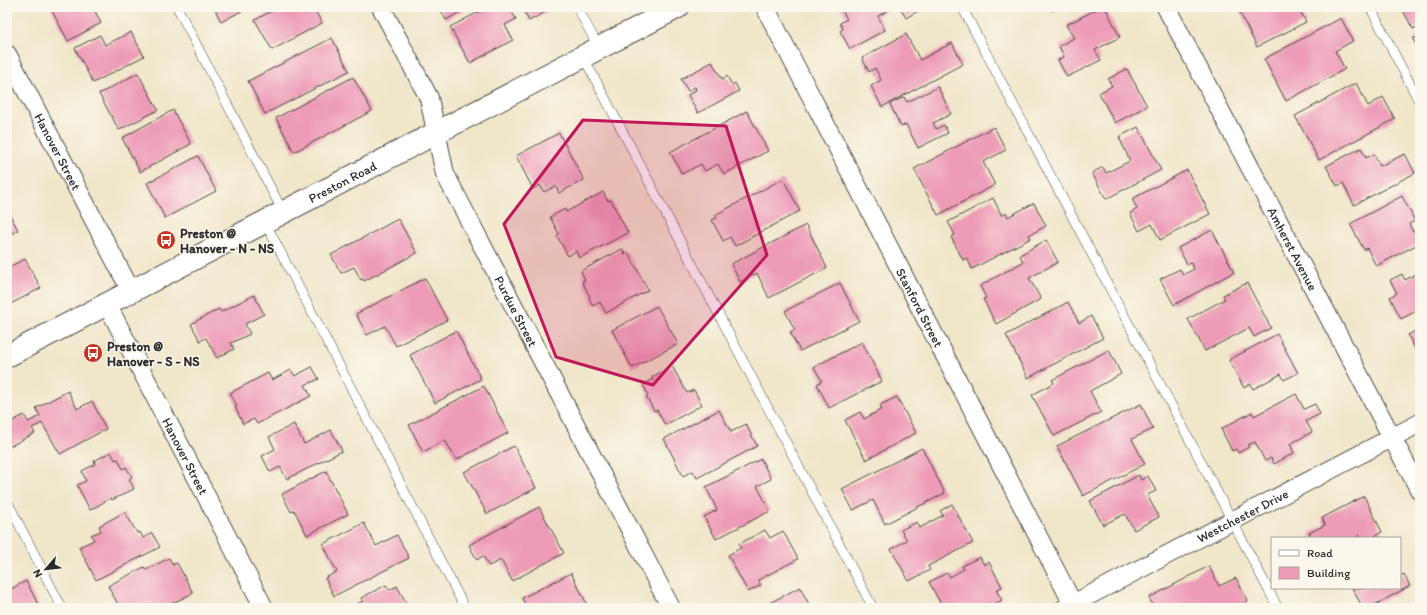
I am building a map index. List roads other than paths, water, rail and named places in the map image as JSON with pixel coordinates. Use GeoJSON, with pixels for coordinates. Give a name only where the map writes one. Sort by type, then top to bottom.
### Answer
{"type":"FeatureCollection","features":[{"type":"Feature","properties":{"kind":"main road","name":"Preston Road"},"geometry":{"type":"LineString","coordinates":[[7,356],[678,7]]}},
{"type":"Feature","properties":{"kind":"street","name":"Purdue Street"},"geometry":{"type":"LineString","coordinates":[[381,7],[429,98],[445,174],[671,608]]}},
{"type":"Feature","properties":{"kind":"street","name":"Stanford Street"},"geometry":{"type":"LineString","coordinates":[[765,7],[1071,607]]}},
{"type":"Feature","properties":{"kind":"street","name":"Amherst Avenue"},"geometry":{"type":"LineString","coordinates":[[1166,7],[1420,491]]}},
{"type":"Feature","properties":{"kind":"street","name":"Hanover Street"},"geometry":{"type":"LineString","coordinates":[[7,54],[131,291]]}},
{"type":"Feature","properties":{"kind":"street","name":"Hanover Street"},"geometry":{"type":"LineString","coordinates":[[107,304],[264,608]]}},
{"type":"Feature","properties":{"kind":"street","name":"Westchester Drive"},"geometry":{"type":"LineString","coordinates":[[1071,607],[1420,423]]}},
{"type":"Feature","properties":{"kind":"lane"},"geometry":{"type":"LineString","coordinates":[[177,7],[274,217],[465,608]]}},
{"type":"Feature","properties":{"kind":"lane"},"geometry":{"type":"LineString","coordinates":[[577,7],[591,52],[873,608]]}},
{"type":"Feature","properties":{"kind":"lane"},"geometry":{"type":"LineString","coordinates":[[962,7],[1278,608]]}},
{"type":"Feature","properties":{"kind":"lane"},"geometry":{"type":"LineString","coordinates":[[1370,7],[1420,103]]}},
{"type":"Feature","properties":{"kind":"lane"},"geometry":{"type":"LineString","coordinates":[[7,501],[62,608]]}},
{"type":"Feature","properties":{"kind":"place","name":"Preston @ Hanover - N - NS"},"geometry":{"type":"Point","coordinates":[166,240]}},
{"type":"Feature","properties":{"kind":"place","name":"Preston @ Hanover - S - NS"},"geometry":{"type":"Point","coordinates":[93,353]}}]}
